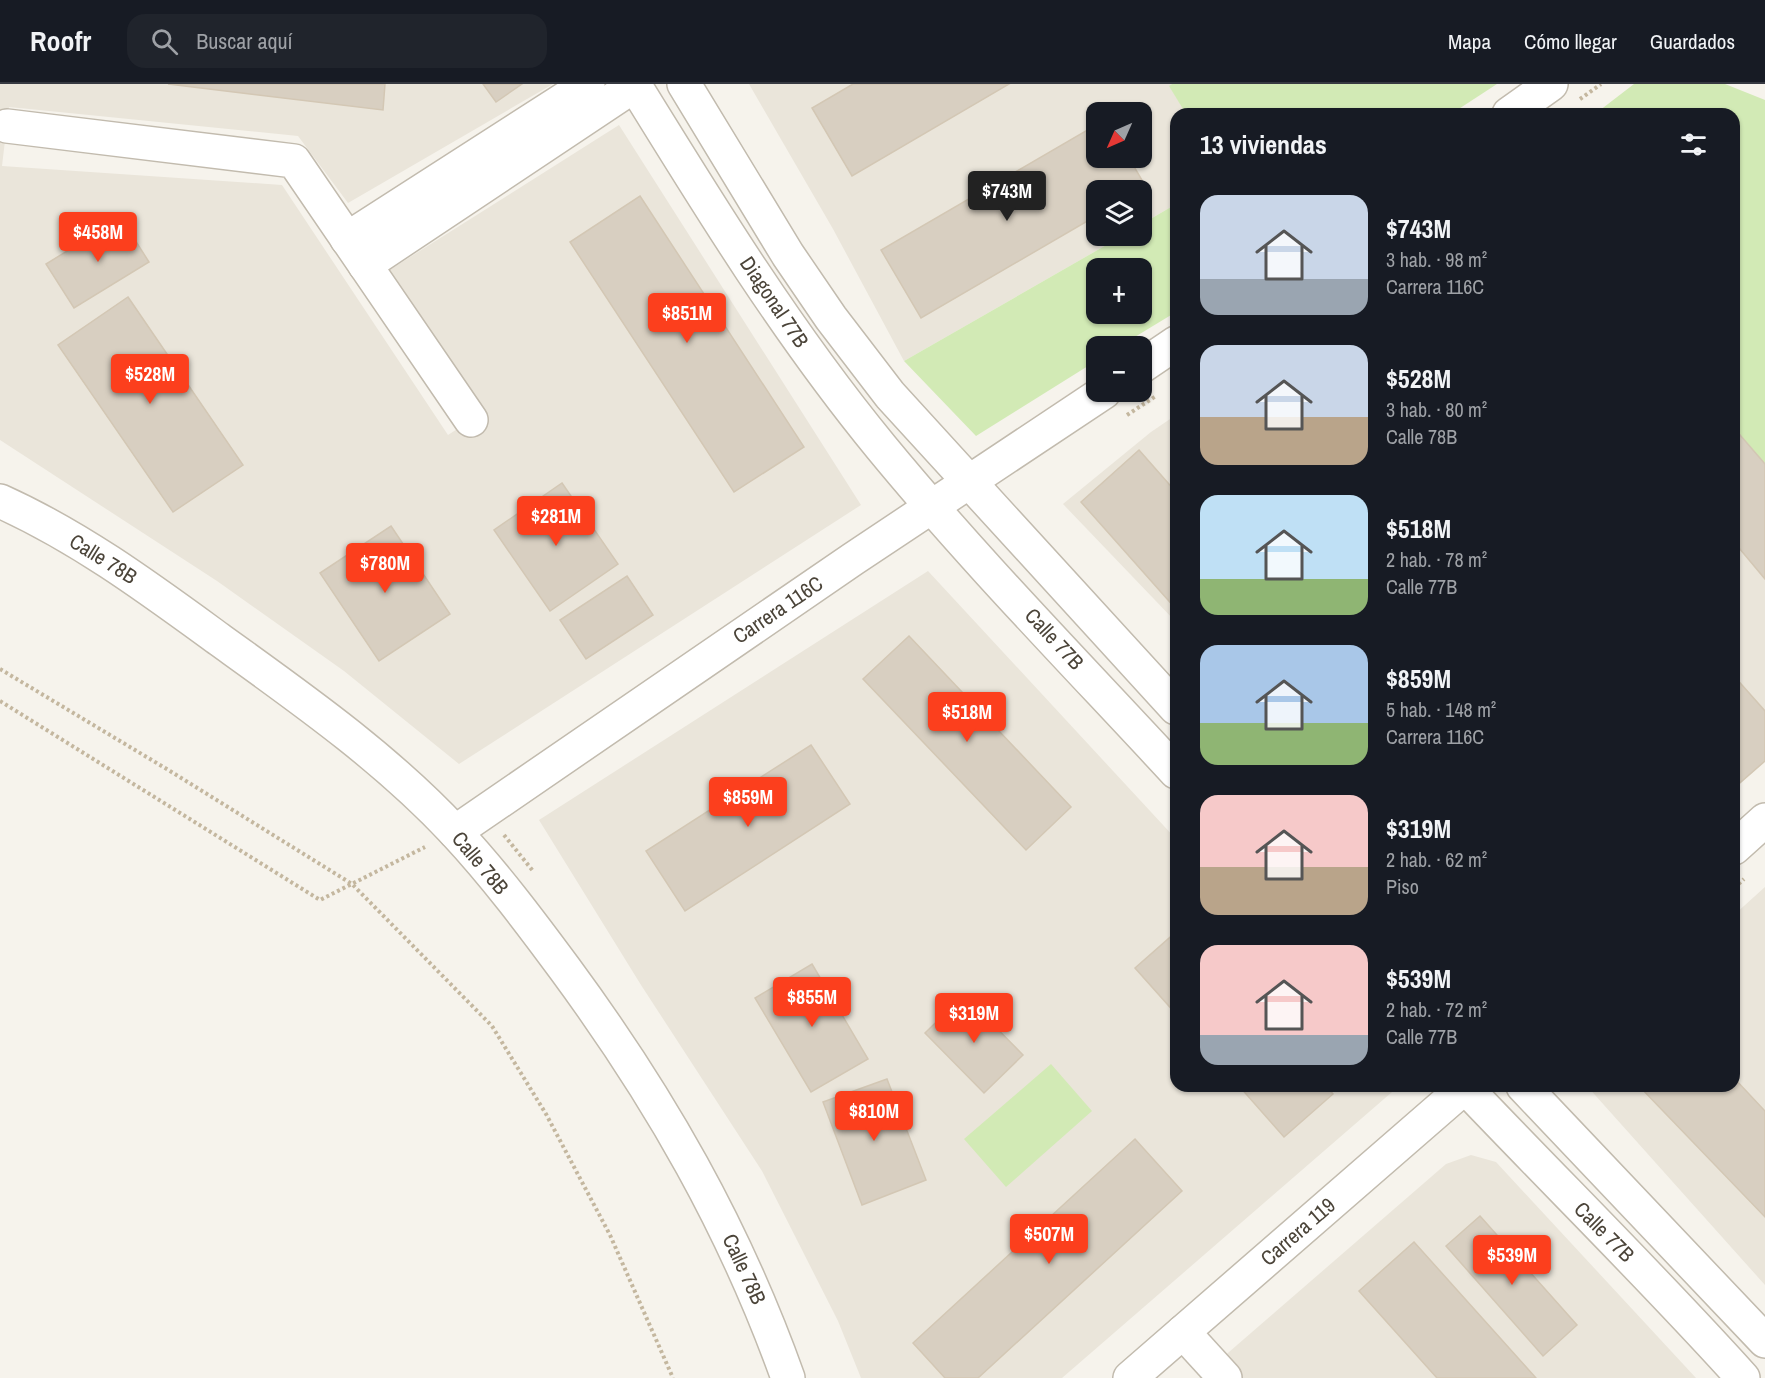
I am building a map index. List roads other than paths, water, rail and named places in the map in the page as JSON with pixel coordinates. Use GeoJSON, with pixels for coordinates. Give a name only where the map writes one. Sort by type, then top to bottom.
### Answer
{"type":"FeatureCollection","features":[{"type":"Feature","properties":{"kind":"street"},"geometry":{"type":"LineString","coordinates":[[356,252],[588,84]]}},
{"type":"Feature","properties":{"kind":"street","name":"Diagonal 77B"},"geometry":{"type":"LineString","coordinates":[[684,84],[788,255],[831,318],[890,395],[969,482]]}},
{"type":"Feature","properties":{"kind":"street"},"geometry":{"type":"LineString","coordinates":[[1517,108],[1551,84]]}},
{"type":"Feature","properties":{"kind":"street"},"geometry":{"type":"LineString","coordinates":[[356,252],[635,85]]}},
{"type":"Feature","properties":{"kind":"street","name":"Diagonal 77B"},"geometry":{"type":"LineString","coordinates":[[635,85],[785,320],[845,402],[932,506]]}},
{"type":"Feature","properties":{"kind":"street"},"geometry":{"type":"LineString","coordinates":[[7,126],[294,161],[471,420]]}},
{"type":"Feature","properties":{"kind":"street"},"geometry":{"type":"LineString","coordinates":[[1152,359],[1170,347]]}},
{"type":"Feature","properties":{"kind":"street","name":"Carrera 116C"},"geometry":{"type":"LineString","coordinates":[[455,832],[932,506],[1089,402]]}},
{"type":"Feature","properties":{"kind":"street","name":"Calle 77B"},"geometry":{"type":"LineString","coordinates":[[969,482],[1170,701]]}},
{"type":"Feature","properties":{"kind":"street","name":"Calle 78B"},"geometry":{"type":"LineString","coordinates":[[0,501],[33,516],[114,563],[224,643],[364,747],[455,832],[538,932],[603,1020],[688,1154],[768,1320],[788,1378]]}},
{"type":"Feature","properties":{"kind":"street","name":"Calle 77B"},"geometry":{"type":"LineString","coordinates":[[932,506],[1170,765]]}},
{"type":"Feature","properties":{"kind":"street"},"geometry":{"type":"LineString","coordinates":[[1740,843],[1765,820]]}},
{"type":"Feature","properties":{"kind":"street","name":"Carrera 119"},"geometry":{"type":"LineString","coordinates":[[1130,1378],[1458,1092]]}},
{"type":"Feature","properties":{"kind":"street","name":"Calle 77B"},"geometry":{"type":"LineString","coordinates":[[1471,1092],[1567,1195],[1673,1299],[1743,1378]]}},
{"type":"Feature","properties":{"kind":"street","name":"Calle 77B"},"geometry":{"type":"LineString","coordinates":[[1528,1092],[1765,1341]]}},
{"type":"Feature","properties":{"kind":"street"},"geometry":{"type":"LineString","coordinates":[[1183,1332],[1225,1378]]}}]}
